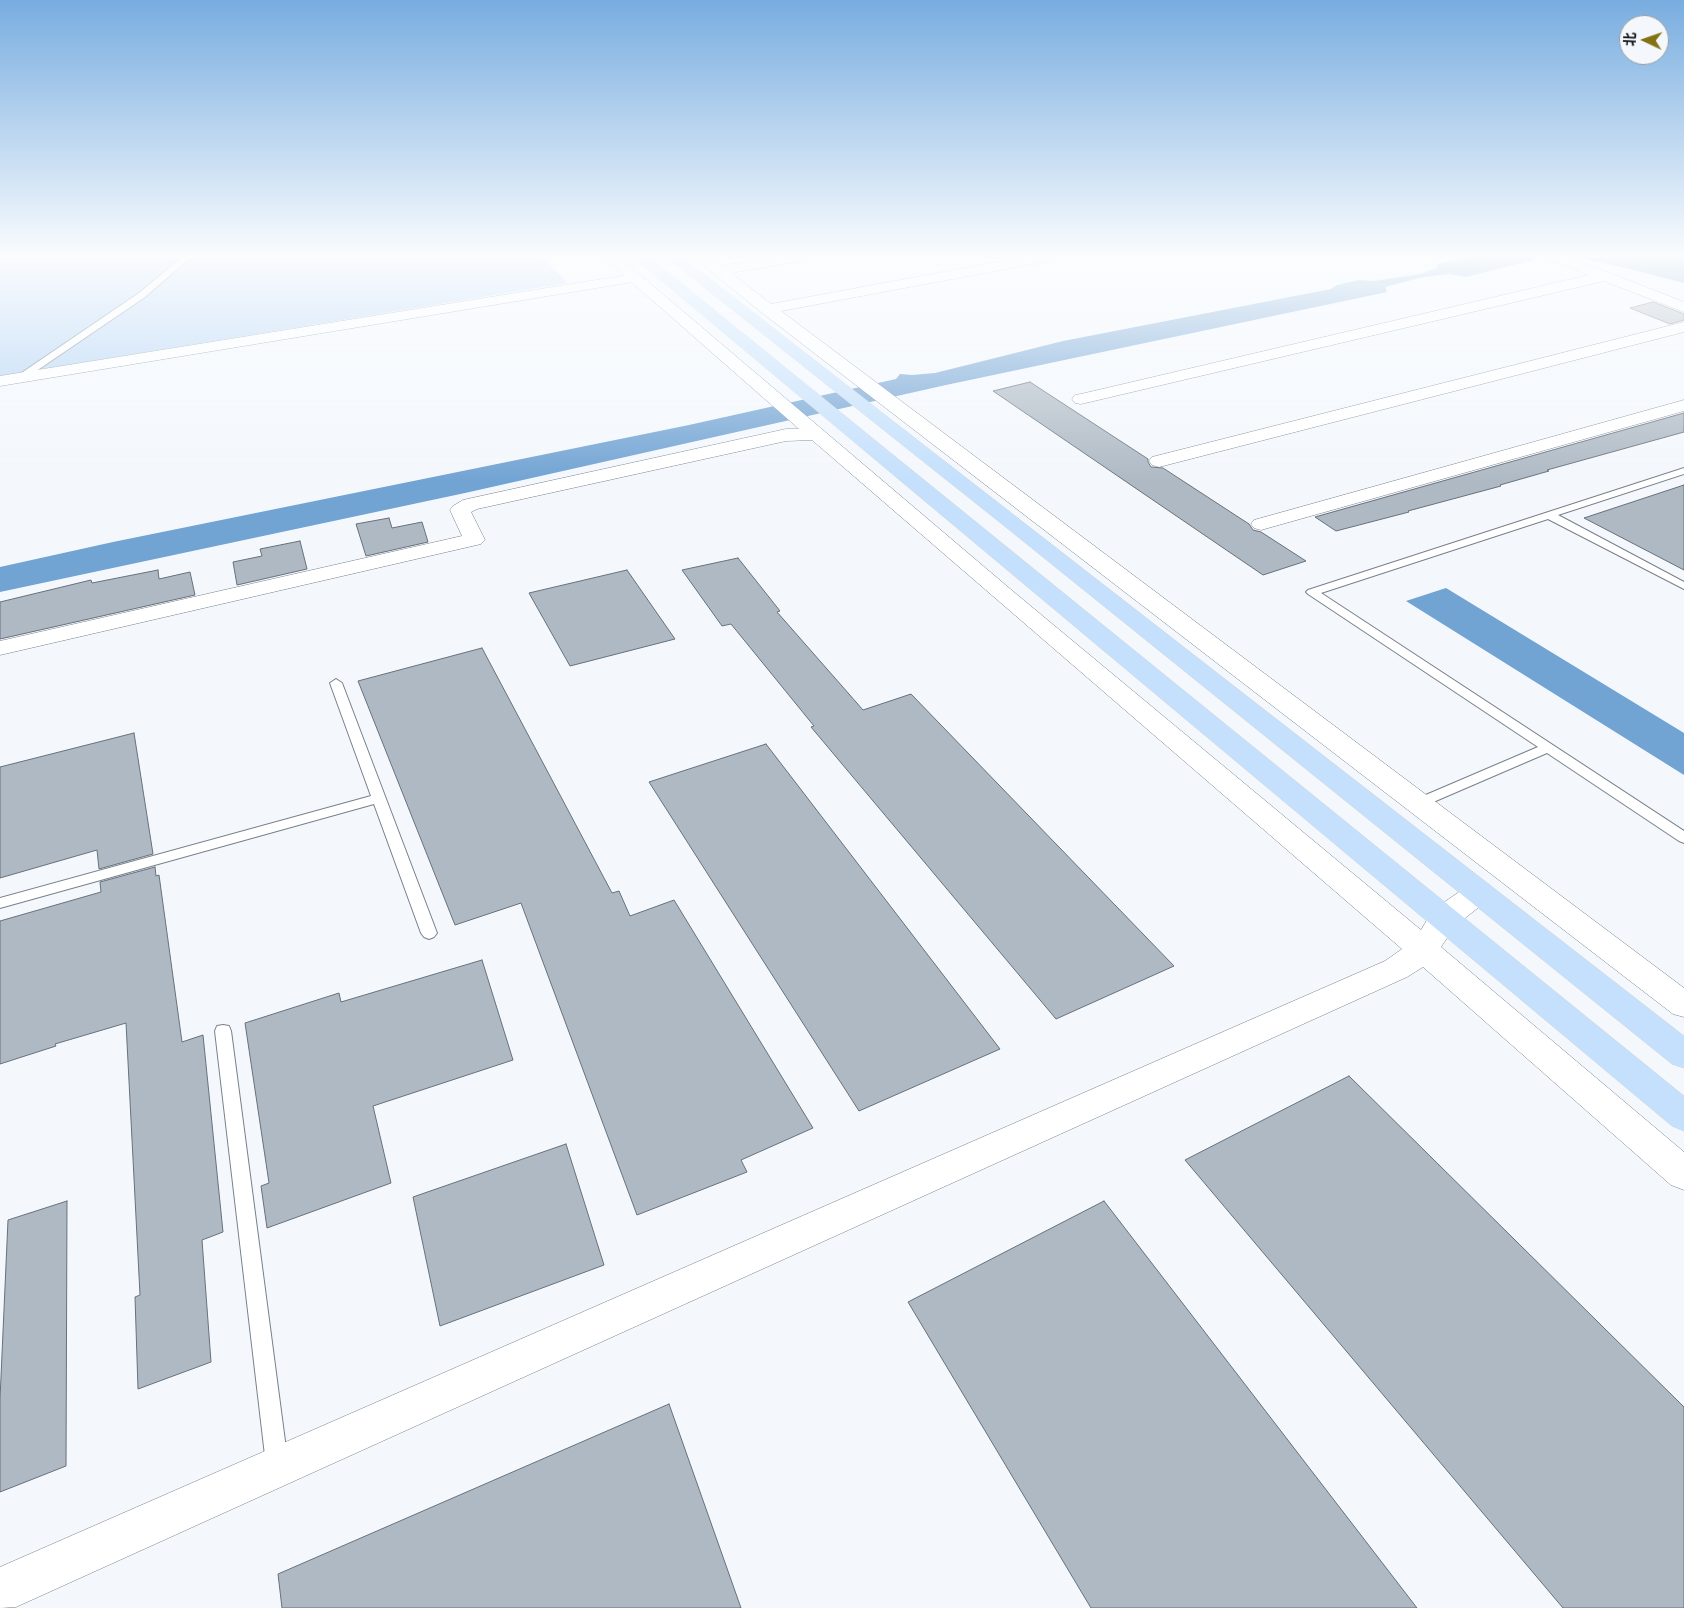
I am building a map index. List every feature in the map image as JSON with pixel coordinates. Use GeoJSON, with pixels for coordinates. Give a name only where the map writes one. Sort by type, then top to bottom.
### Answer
{"type":"FeatureCollection","features":[{"type":"Feature","properties":{"kind":"highway"},"geometry":{"type":"LineString","coordinates":[[731,332],[802,390],[819,426],[1444,918],[1684,1116]]}},
{"type":"Feature","properties":{"kind":"highway"},"geometry":{"type":"LineString","coordinates":[[770,332],[1684,1055]]}},
{"type":"Feature","properties":{"kind":"street"},"geometry":{"type":"LineString","coordinates":[[0,381],[302,332]]}},
{"type":"Feature","properties":{"kind":"street"},"geometry":{"type":"LineString","coordinates":[[697,332],[772,397],[819,426],[1007,598],[1424,950],[1684,1174]]}},
{"type":"Feature","properties":{"kind":"street"},"geometry":{"type":"LineString","coordinates":[[799,332],[1684,1004]]}},
{"type":"Feature","properties":{"kind":"street"},"geometry":{"type":"LineString","coordinates":[[1081,399],[1367,332]]}},
{"type":"Feature","properties":{"kind":"street"},"geometry":{"type":"LineString","coordinates":[[1159,461],[1664,332]]}},
{"type":"Feature","properties":{"kind":"street"},"geometry":{"type":"LineString","coordinates":[[1261,524],[1684,405]]}},
{"type":"Feature","properties":{"kind":"street"},"geometry":{"type":"LineString","coordinates":[[0,648],[474,540],[460,510],[470,504],[786,435],[819,426]]}},
{"type":"Feature","properties":{"kind":"street"},"geometry":{"type":"LineString","coordinates":[[1384,818],[1419,803]]}},
{"type":"Feature","properties":{"kind":"street"},"geometry":{"type":"LineString","coordinates":[[0,1591],[1396,969],[1424,950],[1444,918],[1478,892]]}},
{"type":"Feature","properties":{"kind":"lane"},"geometry":{"type":"LineString","coordinates":[[20,378],[87,332]]}},
{"type":"Feature","properties":{"kind":"lane"},"geometry":{"type":"LineString","coordinates":[[1684,471],[1312,592],[1684,838]]}},
{"type":"Feature","properties":{"kind":"lane"},"geometry":{"type":"LineString","coordinates":[[1549,515],[1684,586]]}},
{"type":"Feature","properties":{"kind":"lane"},"geometry":{"type":"LineString","coordinates":[[336,683],[429,933]]}},
{"type":"Feature","properties":{"kind":"lane"},"geometry":{"type":"LineString","coordinates":[[1419,803],[1548,748]]}},
{"type":"Feature","properties":{"kind":"lane"},"geometry":{"type":"LineString","coordinates":[[0,903],[379,798]]}},
{"type":"Feature","properties":{"kind":"lane"},"geometry":{"type":"LineString","coordinates":[[223,1031],[278,1467]]}},
{"type":"Feature","properties":{"kind":"shaded area"},"geometry":{"type":"Polygon","coordinates":[[[0,332],[268,332],[0,376],[0,332]]]}},
{"type":"Feature","properties":{"kind":"shaded area"},"geometry":{"type":"Polygon","coordinates":[[[1109,332],[1197,332],[946,385],[465,493],[0,592],[0,567],[113,542],[689,425],[896,379],[900,374],[935,373],[1063,341],[1109,332]]]}},
{"type":"Feature","properties":{"kind":"shaded area"},"geometry":{"type":"Polygon","coordinates":[[[1446,588],[1684,733],[1684,775],[1406,601],[1446,588]]]}},
{"type":"Feature","properties":{"kind":"building"},"geometry":{"type":"Polygon","coordinates":[[[1030,382],[1148,459],[1151,467],[1163,468],[1249,524],[1253,530],[1261,532],[1306,561],[1263,575],[993,391],[1030,382]]]}},
{"type":"Feature","properties":{"kind":"building"},"geometry":{"type":"Polygon","coordinates":[[[1684,413],[1684,432],[1547,470],[1549,471],[1409,512],[1336,531],[1315,517],[1684,413]]]}},
{"type":"Feature","properties":{"kind":"building"},"geometry":{"type":"Polygon","coordinates":[[[1684,485],[1684,570],[1584,518],[1684,485]]]}},
{"type":"Feature","properties":{"kind":"building"},"geometry":{"type":"Polygon","coordinates":[[[389,518],[392,528],[422,522],[428,542],[366,556],[356,524],[389,518]]]}},
{"type":"Feature","properties":{"kind":"building"},"geometry":{"type":"Polygon","coordinates":[[[300,541],[307,569],[237,585],[233,562],[262,556],[260,549],[300,541]]]}},
{"type":"Feature","properties":{"kind":"building"},"geometry":{"type":"Polygon","coordinates":[[[738,558],[780,611],[777,612],[863,710],[911,694],[1174,966],[1056,1019],[811,727],[814,726],[731,624],[722,626],[682,570],[738,558]]]}},
{"type":"Feature","properties":{"kind":"building"},"geometry":{"type":"Polygon","coordinates":[[[158,570],[159,579],[190,572],[195,595],[0,639],[0,602],[91,580],[92,583],[158,570]]]}},
{"type":"Feature","properties":{"kind":"building"},"geometry":{"type":"Polygon","coordinates":[[[627,570],[675,639],[570,666],[529,593],[627,570]]]}},
{"type":"Feature","properties":{"kind":"building"},"geometry":{"type":"Polygon","coordinates":[[[482,648],[612,893],[619,891],[630,916],[674,900],[813,1128],[741,1160],[747,1172],[637,1215],[521,903],[455,925],[358,681],[482,648]]]}},
{"type":"Feature","properties":{"kind":"building"},"geometry":{"type":"Polygon","coordinates":[[[134,733],[153,854],[99,869],[97,850],[0,878],[0,767],[134,733]]]}},
{"type":"Feature","properties":{"kind":"building"},"geometry":{"type":"Polygon","coordinates":[[[766,744],[1000,1049],[859,1111],[649,782],[766,744]]]}},
{"type":"Feature","properties":{"kind":"building"},"geometry":{"type":"Polygon","coordinates":[[[155,867],[156,876],[159,875],[182,1042],[203,1035],[223,1232],[202,1240],[211,1362],[138,1389],[135,1297],[140,1295],[126,1023],[55,1044],[56,1046],[0,1064],[0,921],[101,892],[100,882],[155,867]]]}},
{"type":"Feature","properties":{"kind":"building"},"geometry":{"type":"Polygon","coordinates":[[[482,960],[513,1060],[373,1106],[391,1183],[267,1228],[261,1186],[269,1183],[245,1023],[339,993],[341,1002],[482,960]]]}},
{"type":"Feature","properties":{"kind":"building"},"geometry":{"type":"Polygon","coordinates":[[[1349,1076],[1684,1407],[1684,1608],[1563,1608],[1185,1160],[1349,1076]]]}},
{"type":"Feature","properties":{"kind":"building"},"geometry":{"type":"Polygon","coordinates":[[[566,1144],[604,1265],[440,1326],[413,1197],[566,1144]]]}},
{"type":"Feature","properties":{"kind":"building"},"geometry":{"type":"Polygon","coordinates":[[[67,1201],[66,1466],[0,1492],[0,1399],[8,1220],[67,1201]]]}},
{"type":"Feature","properties":{"kind":"building"},"geometry":{"type":"Polygon","coordinates":[[[1104,1201],[1417,1608],[1091,1608],[908,1302],[1104,1201]]]}},
{"type":"Feature","properties":{"kind":"building"},"geometry":{"type":"Polygon","coordinates":[[[669,1404],[741,1608],[282,1608],[278,1574],[669,1404]]]}}]}
